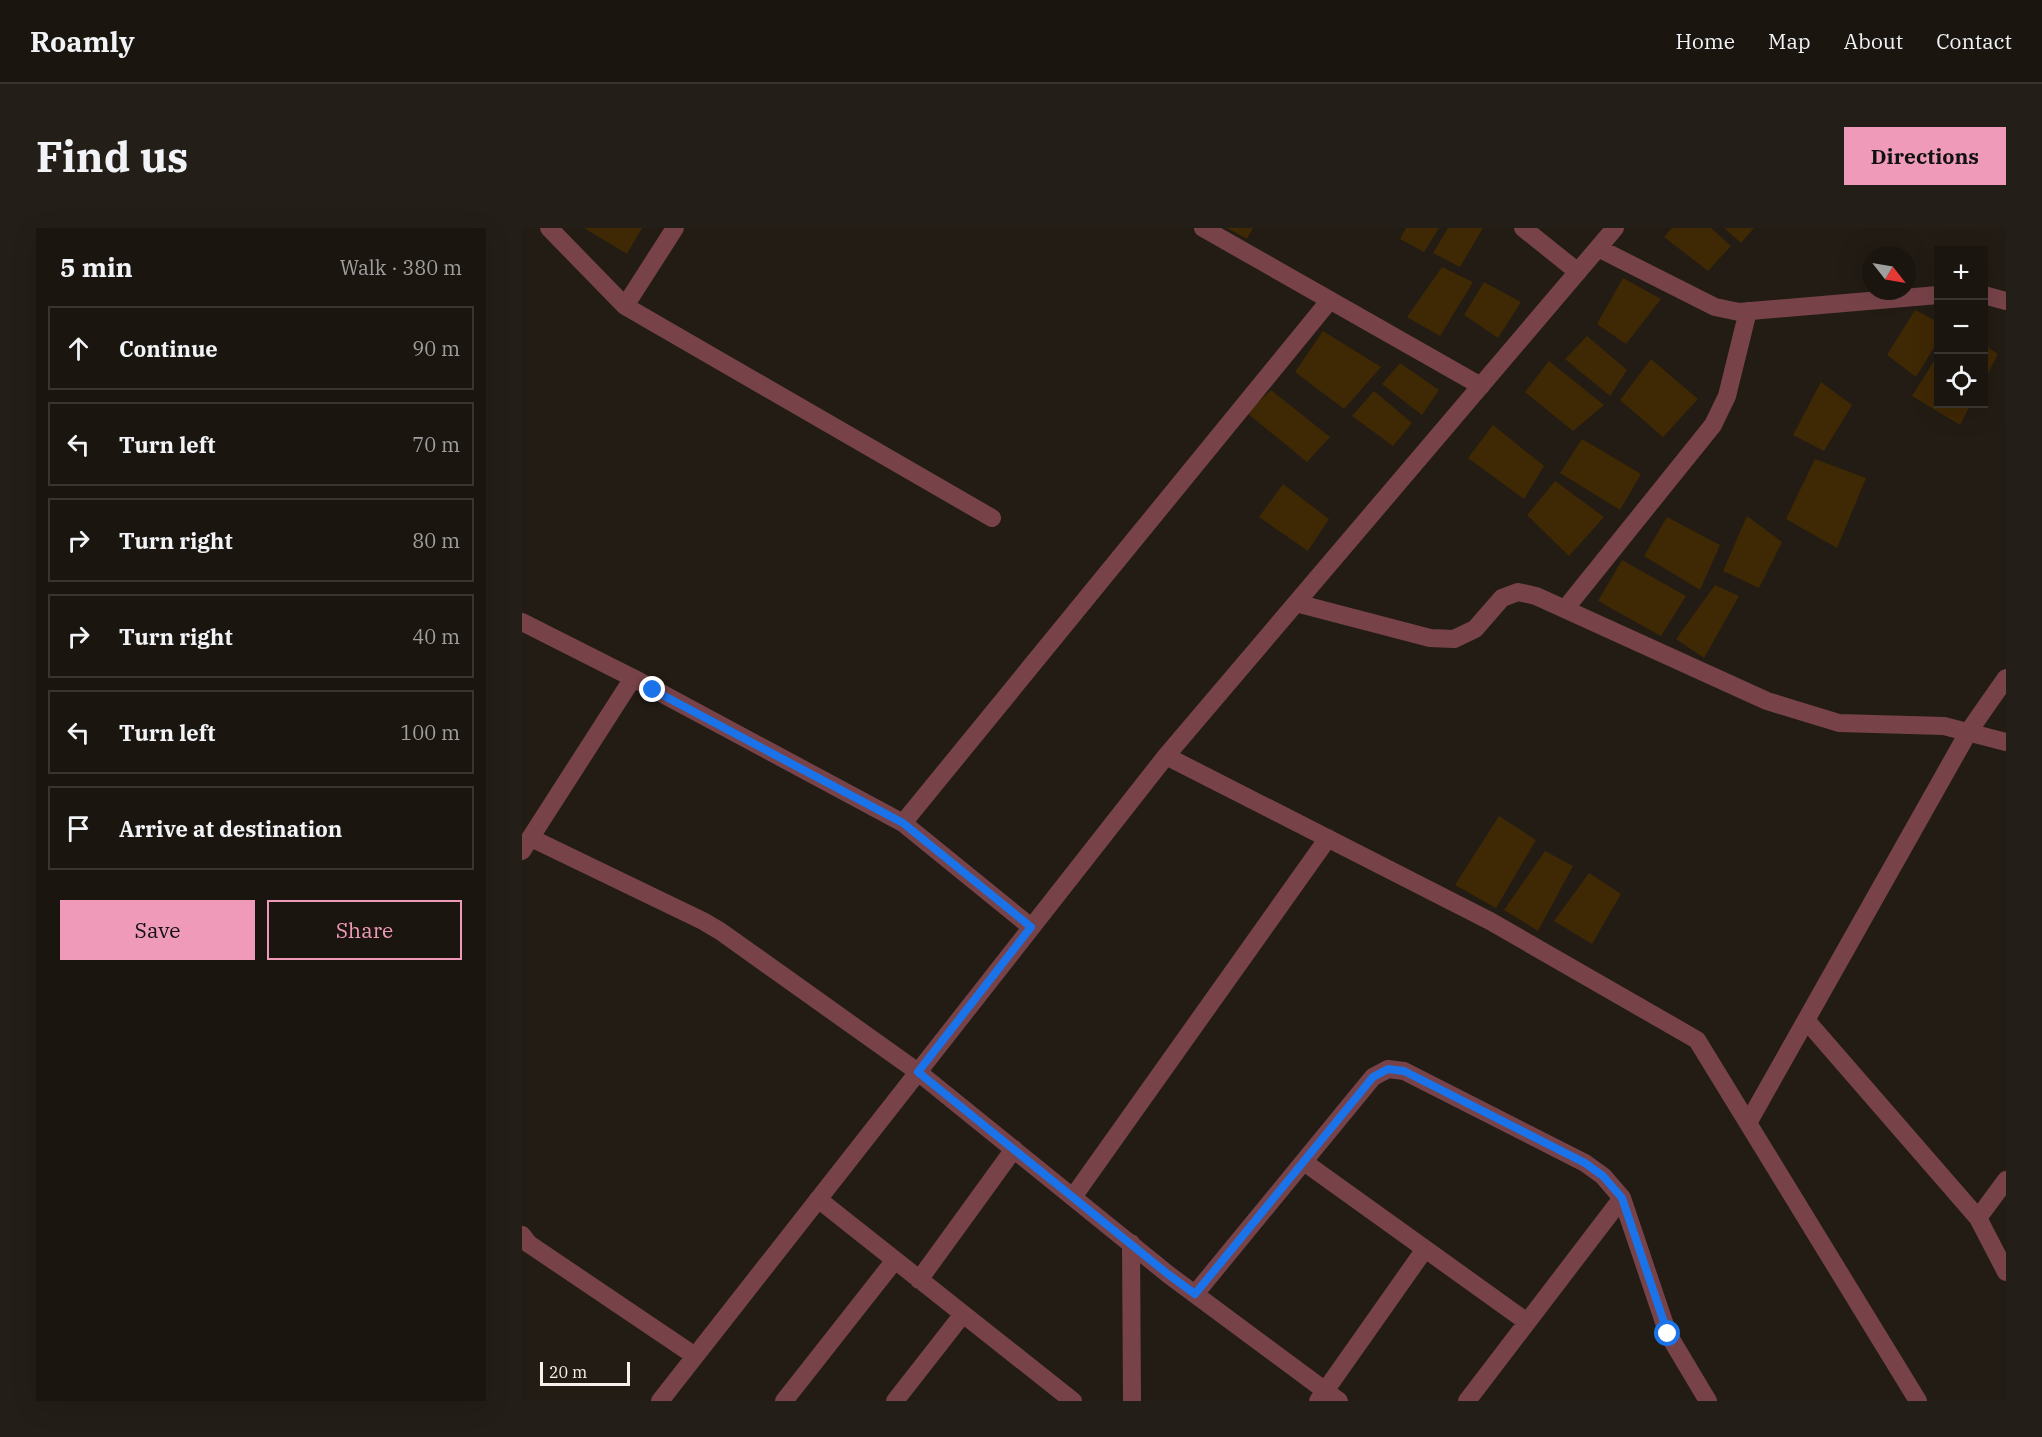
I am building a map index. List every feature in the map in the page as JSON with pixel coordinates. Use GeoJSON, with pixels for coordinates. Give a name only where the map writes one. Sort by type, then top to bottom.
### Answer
{"type":"FeatureCollection","features":[{"type":"Feature","properties":{"kind":"street"},"geometry":{"type":"LineString","coordinates":[[549,228],[624,306],[992,518]]}},
{"type":"Feature","properties":{"kind":"street"},"geometry":{"type":"LineString","coordinates":[[624,306],[675,228]]}},
{"type":"Feature","properties":{"kind":"street"},"geometry":{"type":"LineString","coordinates":[[1203,228],[1481,386]]}},
{"type":"Feature","properties":{"kind":"street"},"geometry":{"type":"LineString","coordinates":[[1524,228],[1578,272]]}},
{"type":"Feature","properties":{"kind":"street"},"geometry":{"type":"LineString","coordinates":[[660,1401],[1166,756],[1615,228]]}},
{"type":"Feature","properties":{"kind":"street"},"geometry":{"type":"LineString","coordinates":[[1598,248],[1715,307],[1739,312],[1934,295]]}},
{"type":"Feature","properties":{"kind":"street"},"geometry":{"type":"LineString","coordinates":[[1988,296],[2006,301]]}},
{"type":"Feature","properties":{"kind":"street"},"geometry":{"type":"LineString","coordinates":[[903,823],[1330,300]]}},
{"type":"Feature","properties":{"kind":"street"},"geometry":{"type":"LineString","coordinates":[[1565,609],[1713,425],[1727,396],[1748,311]]}},
{"type":"Feature","properties":{"kind":"street"},"geometry":{"type":"LineString","coordinates":[[1296,603],[1430,638],[1454,639],[1475,629],[1502,598],[1518,592],[1536,596],[1767,701],[1804,713],[1839,723],[1944,726],[2006,742]]}},
{"type":"Feature","properties":{"kind":"street"},"geometry":{"type":"LineString","coordinates":[[522,622],[633,678],[903,823],[1031,927]]}},
{"type":"Feature","properties":{"kind":"street"},"geometry":{"type":"LineString","coordinates":[[633,678],[526,844],[711,926],[918,1072],[1131,1244],[1327,1397],[1425,1249]]}},
{"type":"Feature","properties":{"kind":"street"},"geometry":{"type":"LineString","coordinates":[[1748,1123],[1969,731],[2006,678]]}},
{"type":"Feature","properties":{"kind":"street"},"geometry":{"type":"LineString","coordinates":[[1166,756],[1490,921],[1697,1040],[1918,1401]]}},
{"type":"Feature","properties":{"kind":"street"},"geometry":{"type":"LineString","coordinates":[[1073,1197],[1328,838]]}},
{"type":"Feature","properties":{"kind":"street"},"geometry":{"type":"LineString","coordinates":[[1806,1020],[1978,1218],[2006,1272]]}},
{"type":"Feature","properties":{"kind":"street"},"geometry":{"type":"LineString","coordinates":[[1195,1294],[1373,1077],[1388,1069],[1404,1071],[1585,1163],[1603,1176],[1622,1198],[1668,1334],[1708,1401]]}},
{"type":"Feature","properties":{"kind":"street"},"geometry":{"type":"LineString","coordinates":[[919,1280],[1014,1149]]}},
{"type":"Feature","properties":{"kind":"street"},"geometry":{"type":"LineString","coordinates":[[1304,1162],[1527,1322]]}},
{"type":"Feature","properties":{"kind":"street"},"geometry":{"type":"LineString","coordinates":[[1978,1218],[2006,1180]]}},
{"type":"Feature","properties":{"kind":"street"},"geometry":{"type":"LineString","coordinates":[[1467,1401],[1622,1198]]}},
{"type":"Feature","properties":{"kind":"street"},"geometry":{"type":"LineString","coordinates":[[818,1199],[1073,1401]]}},
{"type":"Feature","properties":{"kind":"street"},"geometry":{"type":"LineString","coordinates":[[522,1235],[529,1244],[695,1356]]}},
{"type":"Feature","properties":{"kind":"street"},"geometry":{"type":"LineString","coordinates":[[1131,1244],[1132,1401]]}},
{"type":"Feature","properties":{"kind":"street"},"geometry":{"type":"LineString","coordinates":[[784,1401],[895,1260]]}},
{"type":"Feature","properties":{"kind":"street"},"geometry":{"type":"LineString","coordinates":[[895,1401],[963,1314]]}},
{"type":"Feature","properties":{"kind":"building"},"geometry":{"type":"Polygon","coordinates":[[[584,228],[642,228],[627,254],[584,228]]]}},
{"type":"Feature","properties":{"kind":"building"},"geometry":{"type":"Polygon","coordinates":[[[1227,228],[1253,228],[1247,239],[1227,228]]]}},
{"type":"Feature","properties":{"kind":"building"},"geometry":{"type":"Polygon","coordinates":[[[1406,228],[1439,228],[1424,252],[1400,239],[1406,228]]]}},
{"type":"Feature","properties":{"kind":"building"},"geometry":{"type":"Polygon","coordinates":[[[1448,228],[1483,228],[1460,267],[1433,253],[1448,228]]]}},
{"type":"Feature","properties":{"kind":"building"},"geometry":{"type":"Polygon","coordinates":[[[1672,228],[1711,228],[1731,246],[1708,271],[1664,237],[1672,228]]]}},
{"type":"Feature","properties":{"kind":"building"},"geometry":{"type":"Polygon","coordinates":[[[1724,228],[1754,228],[1741,243],[1724,228]]]}},
{"type":"Feature","properties":{"kind":"building"},"geometry":{"type":"Polygon","coordinates":[[[1442,267],[1473,282],[1440,336],[1407,317],[1442,267]]]}},
{"type":"Feature","properties":{"kind":"building"},"geometry":{"type":"Polygon","coordinates":[[[1623,278],[1661,299],[1626,344],[1597,324],[1623,278]]]}},
{"type":"Feature","properties":{"kind":"building"},"geometry":{"type":"Polygon","coordinates":[[[1484,282],[1521,302],[1498,338],[1464,315],[1484,282]]]}},
{"type":"Feature","properties":{"kind":"building"},"geometry":{"type":"Polygon","coordinates":[[[1915,310],[1934,320],[1934,348],[1916,377],[1887,355],[1915,310]]]}},
{"type":"Feature","properties":{"kind":"building"},"geometry":{"type":"Polygon","coordinates":[[[1323,331],[1381,367],[1344,409],[1295,372],[1323,331]]]}},
{"type":"Feature","properties":{"kind":"building"},"geometry":{"type":"Polygon","coordinates":[[[1587,336],[1627,370],[1610,396],[1565,359],[1587,336]]]}},
{"type":"Feature","properties":{"kind":"building"},"geometry":{"type":"Polygon","coordinates":[[[1988,348],[1998,354],[1988,373],[1988,348]]]}},
{"type":"Feature","properties":{"kind":"building"},"geometry":{"type":"Polygon","coordinates":[[[1651,359],[1698,399],[1663,437],[1620,400],[1651,359]]]}},
{"type":"Feature","properties":{"kind":"building"},"geometry":{"type":"Polygon","coordinates":[[[1549,361],[1604,405],[1573,431],[1525,392],[1549,361]]]}},
{"type":"Feature","properties":{"kind":"building"},"geometry":{"type":"Polygon","coordinates":[[[1934,361],[1934,408],[1969,408],[1960,425],[1912,396],[1934,361]]]}},
{"type":"Feature","properties":{"kind":"building"},"geometry":{"type":"Polygon","coordinates":[[[1400,363],[1439,390],[1422,415],[1382,384],[1400,363]]]}},
{"type":"Feature","properties":{"kind":"building"},"geometry":{"type":"Polygon","coordinates":[[[1821,382],[1852,405],[1824,451],[1793,435],[1821,382]]]}},
{"type":"Feature","properties":{"kind":"building"},"geometry":{"type":"Polygon","coordinates":[[[1271,390],[1330,437],[1307,462],[1247,413],[1271,390]]]}},
{"type":"Feature","properties":{"kind":"building"},"geometry":{"type":"Polygon","coordinates":[[[1374,391],[1412,423],[1393,446],[1352,416],[1374,391]]]}},
{"type":"Feature","properties":{"kind":"building"},"geometry":{"type":"Polygon","coordinates":[[[1493,425],[1544,466],[1524,499],[1468,458],[1493,425]]]}},
{"type":"Feature","properties":{"kind":"building"},"geometry":{"type":"Polygon","coordinates":[[[1582,439],[1641,474],[1620,510],[1560,473],[1582,439]]]}},
{"type":"Feature","properties":{"kind":"building"},"geometry":{"type":"Polygon","coordinates":[[[1815,459],[1866,478],[1837,548],[1786,519],[1815,459]]]}},
{"type":"Feature","properties":{"kind":"building"},"geometry":{"type":"Polygon","coordinates":[[[1555,481],[1604,517],[1569,556],[1527,515],[1555,481]]]}},
{"type":"Feature","properties":{"kind":"building"},"geometry":{"type":"Polygon","coordinates":[[[1283,484],[1329,519],[1308,551],[1259,517],[1283,484]]]}},
{"type":"Feature","properties":{"kind":"building"},"geometry":{"type":"Polygon","coordinates":[[[1747,516],[1782,542],[1759,588],[1723,571],[1747,516]]]}},
{"type":"Feature","properties":{"kind":"building"},"geometry":{"type":"Polygon","coordinates":[[[1667,517],[1720,545],[1700,590],[1644,556],[1667,517]]]}},
{"type":"Feature","properties":{"kind":"building"},"geometry":{"type":"Polygon","coordinates":[[[1622,560],[1686,596],[1661,636],[1598,601],[1622,560]]]}},
{"type":"Feature","properties":{"kind":"building"},"geometry":{"type":"Polygon","coordinates":[[[1715,585],[1739,596],[1704,658],[1676,639],[1715,585]]]}},
{"type":"Feature","properties":{"kind":"building"},"geometry":{"type":"Polygon","coordinates":[[[1499,816],[1536,840],[1496,908],[1455,885],[1499,816]]]}},
{"type":"Feature","properties":{"kind":"building"},"geometry":{"type":"Polygon","coordinates":[[[1545,851],[1573,866],[1538,931],[1504,910],[1545,851]]]}},
{"type":"Feature","properties":{"kind":"building"},"geometry":{"type":"Polygon","coordinates":[[[1589,873],[1621,894],[1592,944],[1554,921],[1589,873]]]}},
{"type":"Feature","properties":{"kind":"route"},"geometry":{"type":"LineString","coordinates":[[653,690],[903,823],[1031,927],[918,1072],[1195,1294],[1373,1077],[1388,1069],[1404,1071],[1585,1163],[1603,1176],[1622,1198],[1668,1334]]}}]}
